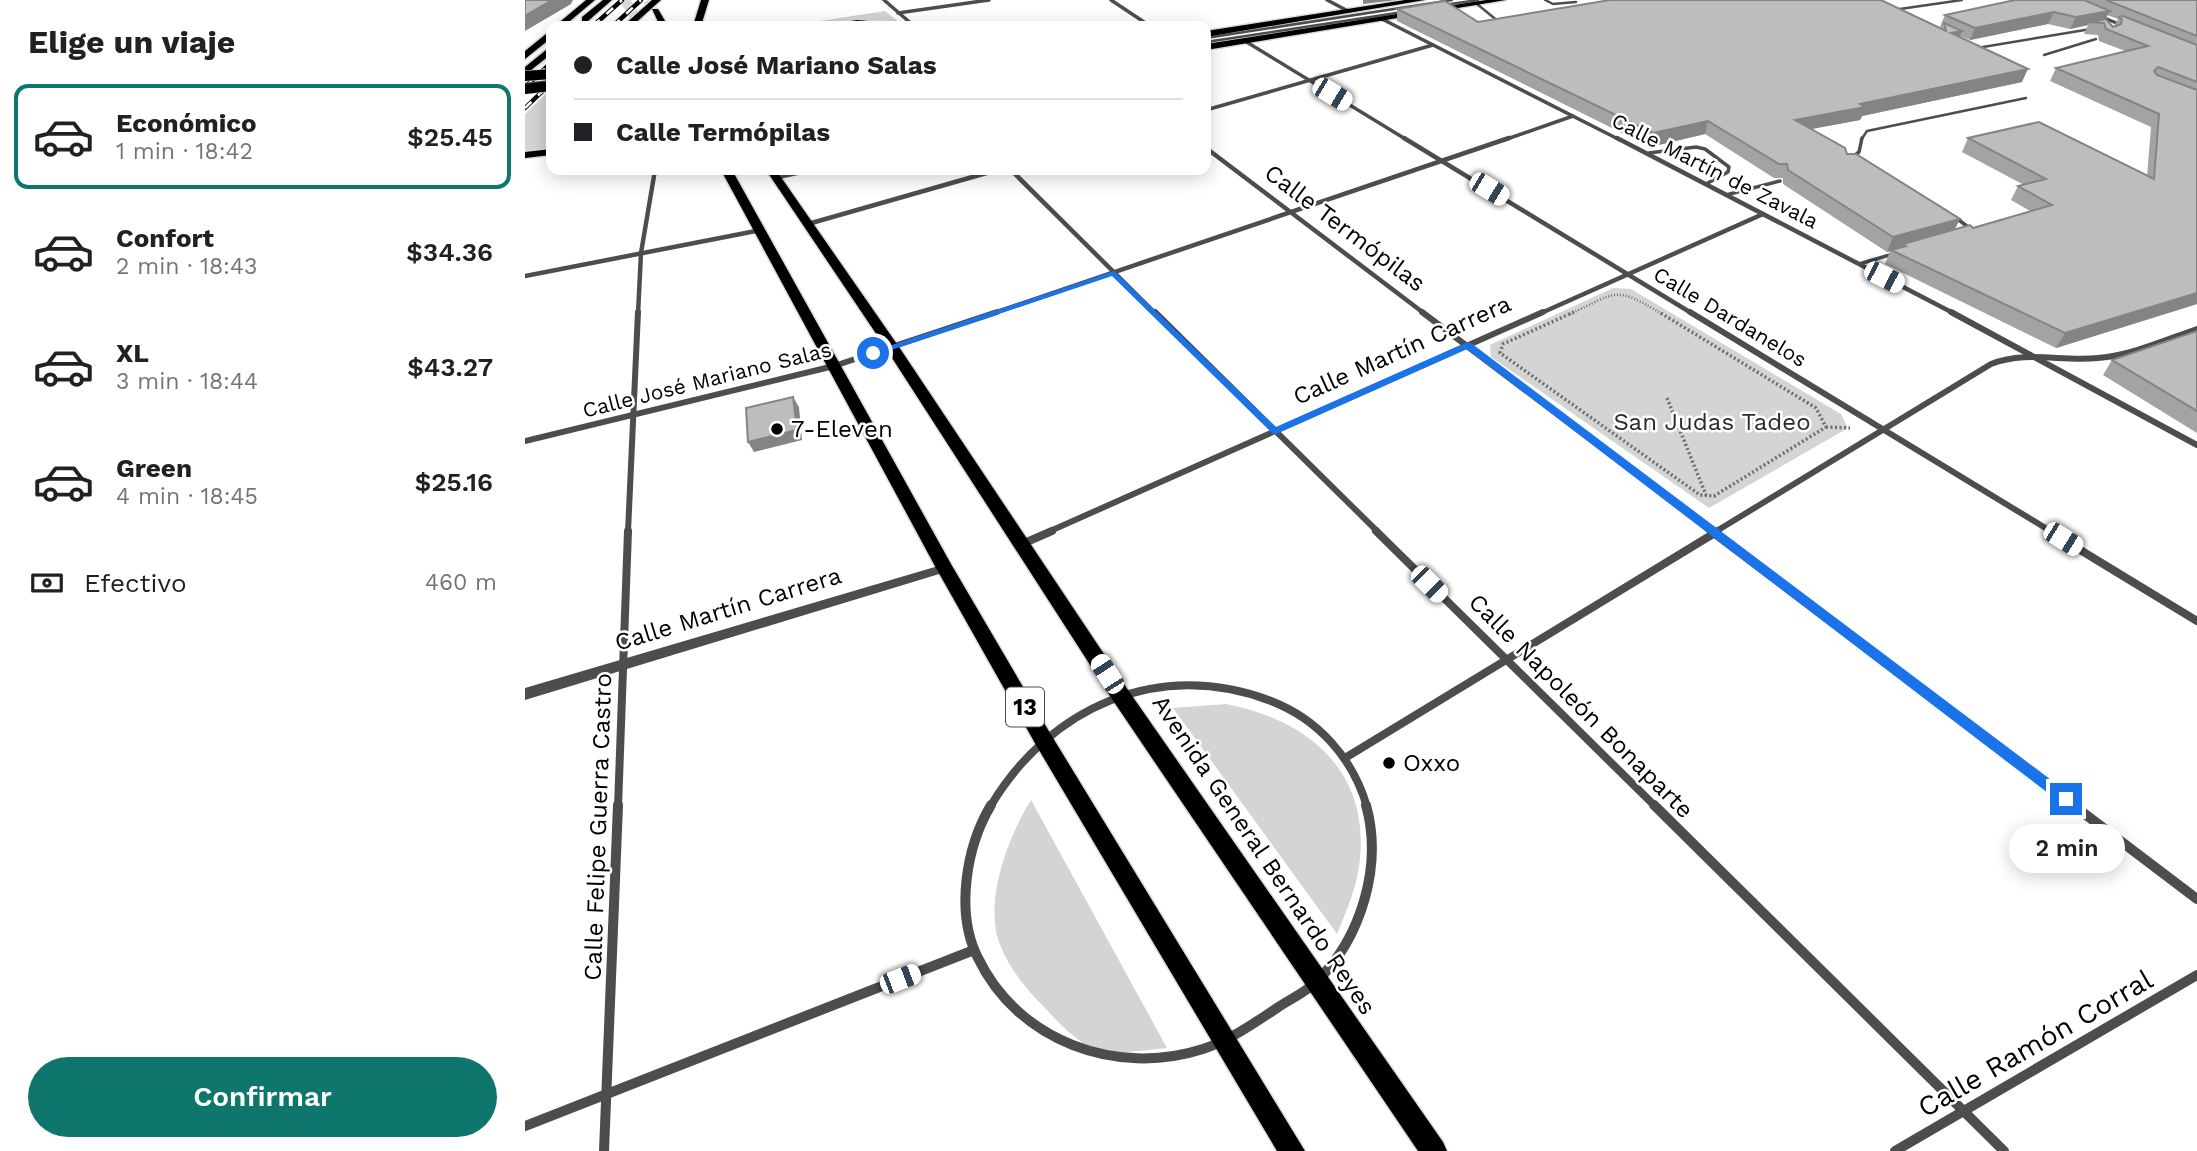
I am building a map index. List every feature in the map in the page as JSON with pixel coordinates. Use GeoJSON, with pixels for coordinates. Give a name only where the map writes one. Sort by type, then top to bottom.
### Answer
{"type":"FeatureCollection","features":[{"type":"Feature","properties":{"kind":"main road"},"geometry":{"type":"LineString","coordinates":[[565,21],[591,0]]}},
{"type":"Feature","properties":{"kind":"main road"},"geometry":{"type":"LineString","coordinates":[[583,21],[608,0]]}},
{"type":"Feature","properties":{"kind":"main road"},"geometry":{"type":"LineString","coordinates":[[633,21],[657,0]]}},
{"type":"Feature","properties":{"kind":"main road"},"geometry":{"type":"LineString","coordinates":[[699,21],[705,0]]}},
{"type":"Feature","properties":{"kind":"main road"},"geometry":{"type":"LineString","coordinates":[[1211,39],[1421,0]]}},
{"type":"Feature","properties":{"kind":"main road"},"geometry":{"type":"LineString","coordinates":[[1211,40],[1245,41],[1502,0]]}},
{"type":"Feature","properties":{"kind":"main road"},"geometry":{"type":"LineString","coordinates":[[655,11],[661,21]]}},
{"type":"Feature","properties":{"kind":"main road"},"geometry":{"type":"LineString","coordinates":[[525,43],[546,34]]}},
{"type":"Feature","properties":{"kind":"main road"},"geometry":{"type":"LineString","coordinates":[[525,56],[546,37]]}},
{"type":"Feature","properties":{"kind":"main road"},"geometry":{"type":"LineString","coordinates":[[525,80],[546,55]]}},
{"type":"Feature","properties":{"kind":"main road"},"geometry":{"type":"LineString","coordinates":[[525,80],[546,80]]}},
{"type":"Feature","properties":{"kind":"main road"},"geometry":{"type":"LineString","coordinates":[[525,155],[546,153]]}},
{"type":"Feature","properties":{"kind":"main road","name":"13"},"geometry":{"type":"LineString","coordinates":[[729,175],[945,568],[1043,739],[1292,1151]]}},
{"type":"Feature","properties":{"kind":"main road","name":"Avenida General Bernardo Reyes"},"geometry":{"type":"LineString","coordinates":[[775,175],[892,347],[1121,696],[1434,1151]]}},
{"type":"Feature","properties":{"kind":"street"},"geometry":{"type":"LineString","coordinates":[[884,0],[908,21]]}},
{"type":"Feature","properties":{"kind":"street"},"geometry":{"type":"LineString","coordinates":[[898,13],[989,0]]}},
{"type":"Feature","properties":{"kind":"street"},"geometry":{"type":"LineString","coordinates":[[1111,0],[1142,21]]}},
{"type":"Feature","properties":{"kind":"street"},"geometry":{"type":"LineString","coordinates":[[1327,0],[1348,12]]}},
{"type":"Feature","properties":{"kind":"street"},"geometry":{"type":"LineString","coordinates":[[2095,15],[2130,29]]}},
{"type":"Feature","properties":{"kind":"street","name":"Calle Martín de Zavala"},"geometry":{"type":"LineString","coordinates":[[1382,19],[1649,153],[2032,354],[2197,445]]}},
{"type":"Feature","properties":{"kind":"street","name":"Calle Dardanelos"},"geometry":{"type":"LineString","coordinates":[[1245,41],[2197,621]]}},
{"type":"Feature","properties":{"kind":"street"},"geometry":{"type":"LineString","coordinates":[[1211,109],[1434,45]]}},
{"type":"Feature","properties":{"kind":"street","name":"Calle José Mariano Salas"},"geometry":{"type":"LineString","coordinates":[[525,441],[834,366],[1573,116]]}},
{"type":"Feature","properties":{"kind":"street","name":"Calle Termópilas"},"geometry":{"type":"LineString","coordinates":[[1211,152],[1293,211],[2197,899]]}},
{"type":"Feature","properties":{"kind":"street","name":"Calle Felipe Guerra Castro"},"geometry":{"type":"LineString","coordinates":[[604,1151],[641,253],[654,175]]}},
{"type":"Feature","properties":{"kind":"street"},"geometry":{"type":"LineString","coordinates":[[808,224],[980,175]]}},
{"type":"Feature","properties":{"kind":"street","name":"Calle Napoleón Bonaparte"},"geometry":{"type":"LineString","coordinates":[[1016,175],[2004,1151]]}},
{"type":"Feature","properties":{"kind":"street","name":"Calle Martín Carrera"},"geometry":{"type":"LineString","coordinates":[[1021,544],[1763,214]]}},
{"type":"Feature","properties":{"kind":"street"},"geometry":{"type":"LineString","coordinates":[[525,276],[761,230]]}},
{"type":"Feature","properties":{"kind":"street"},"geometry":{"type":"LineString","coordinates":[[1345,758],[1991,364],[2015,355],[2071,358],[2117,355],[2197,329]]}},
{"type":"Feature","properties":{"kind":"street","name":"Calle Martín Carrera"},"geometry":{"type":"LineString","coordinates":[[525,694],[945,568]]}},
{"type":"Feature","properties":{"kind":"street","name":"13"},"geometry":{"type":"LineString","coordinates":[[1207,684],[1248,691],[1286,706],[1319,728],[1345,758],[1366,802],[1371,826],[1369,878],[1351,932],[1316,982],[1227,1042],[1175,1056],[1121,1058],[1071,1046],[1028,1023],[995,990],[974,950],[964,892],[975,834],[1003,782],[1043,739],[1081,714],[1121,696],[1164,686],[1207,684]]}},
{"type":"Feature","properties":{"kind":"street"},"geometry":{"type":"LineString","coordinates":[[525,1126],[974,950]]}},
{"type":"Feature","properties":{"kind":"street","name":"Calle Ramón Corral"},"geometry":{"type":"LineString","coordinates":[[1895,1151],[2197,975]]}},
{"type":"Feature","properties":{"kind":"lane"},"geometry":{"type":"LineString","coordinates":[[1545,0],[1556,5],[1576,2]]}},
{"type":"Feature","properties":{"kind":"lane"},"geometry":{"type":"LineString","coordinates":[[1894,10],[1962,0]]}},
{"type":"Feature","properties":{"kind":"lane"},"geometry":{"type":"LineString","coordinates":[[1211,39],[1477,2],[1500,22],[1500,25],[1494,27]]}},
{"type":"Feature","properties":{"kind":"lane"},"geometry":{"type":"LineString","coordinates":[[1881,5],[1906,15]]}},
{"type":"Feature","properties":{"kind":"lane"},"geometry":{"type":"LineString","coordinates":[[1211,39],[1456,7]]}},
{"type":"Feature","properties":{"kind":"lane"},"geometry":{"type":"LineString","coordinates":[[2111,25],[2119,24]]}},
{"type":"Feature","properties":{"kind":"lane"},"geometry":{"type":"LineString","coordinates":[[1967,43],[1979,49],[2099,27]]}},
{"type":"Feature","properties":{"kind":"lane"},"geometry":{"type":"LineString","coordinates":[[2044,55],[2096,40]]}},
{"type":"Feature","properties":{"kind":"lane"},"geometry":{"type":"LineString","coordinates":[[1844,164],[1859,152],[1862,137],[1867,131],[2026,98]]}},
{"type":"Feature","properties":{"kind":"lane"},"geometry":{"type":"LineString","coordinates":[[1649,153],[1696,147],[1706,149],[1729,167],[1728,172],[1706,184]]}},
{"type":"Feature","properties":{"kind":"lane"},"geometry":{"type":"LineString","coordinates":[[1726,195],[1780,181]]}},
{"type":"Feature","properties":{"kind":"lane"},"geometry":{"type":"LineString","coordinates":[[1947,212],[1968,227],[1967,234],[1962,236]]}},
{"type":"Feature","properties":{"kind":"lane"},"geometry":{"type":"LineString","coordinates":[[1859,264],[1896,254]]}},
{"type":"Feature","properties":{"kind":"path"},"geometry":{"type":"LineString","coordinates":[[1616,293],[1631,295],[1816,408],[1826,427],[1714,496],[1706,495],[1700,495],[1500,354],[1503,344],[1616,293]]}},
{"type":"Feature","properties":{"kind":"path"},"geometry":{"type":"LineString","coordinates":[[1667,398],[1706,495]]}},
{"type":"Feature","properties":{"kind":"green space"},"geometry":{"type":"Polygon","coordinates":[[[885,11],[898,21],[879,20],[820,21],[885,11]]]}},
{"type":"Feature","properties":{"kind":"green space"},"geometry":{"type":"Polygon","coordinates":[[[546,94],[546,149],[525,151],[525,114],[546,94]]]}},
{"type":"Feature","properties":{"kind":"green space","name":"San Judas Tadeo"},"geometry":{"type":"Polygon","coordinates":[[[1613,288],[1631,289],[1841,414],[1848,428],[1709,508],[1491,357],[1490,345],[1613,288]]]}},
{"type":"Feature","properties":{"kind":"green space"},"geometry":{"type":"Polygon","coordinates":[[[1226,704],[1257,712],[1286,724],[1310,739],[1331,758],[1347,781],[1357,808],[1361,839],[1356,881],[1337,934],[1173,708],[1226,704]]]}},
{"type":"Feature","properties":{"kind":"green space"},"geometry":{"type":"Polygon","coordinates":[[[1031,800],[1167,1048],[1116,1052],[1088,1046],[1037,1000],[1007,960],[995,925],[997,888],[1007,849],[1031,800]]]}},
{"type":"Feature","properties":{"kind":"building"},"geometry":{"type":"Polygon","coordinates":[[[525,0],[552,0],[525,16],[525,0]]]}},
{"type":"Feature","properties":{"kind":"building"},"geometry":{"type":"Polygon","coordinates":[[[1610,0],[1881,0],[1946,31],[1944,23],[1962,31],[1951,33],[2028,69],[1860,104],[1865,107],[1795,120],[1845,148],[1847,154],[1856,154],[1960,219],[1893,237],[1788,170],[1787,164],[1779,164],[1708,121],[1653,133],[1397,9],[1445,1],[1478,22],[1610,0]]]}},
{"type":"Feature","properties":{"kind":"building"},"geometry":{"type":"Polygon","coordinates":[[[2015,0],[2084,0],[2110,11],[2076,17],[2054,12],[1975,28],[1945,15],[2015,0]]]}},
{"type":"Feature","properties":{"kind":"building"},"geometry":{"type":"Polygon","coordinates":[[[2106,0],[2197,0],[2197,36],[2106,0]]]}},
{"type":"Feature","properties":{"kind":"building"},"geometry":{"type":"Polygon","coordinates":[[[2123,16],[2197,45],[2197,82],[2158,67],[2154,71],[2157,75],[2197,90],[2197,293],[2065,333],[1891,250],[1970,225],[1973,228],[2052,205],[2018,186],[2046,179],[1968,138],[2039,122],[2154,179],[2159,114],[2056,68],[2148,46],[2106,29],[2104,23],[2090,22],[2106,19],[2113,27],[2121,24],[2119,17],[2123,16]]]}},
{"type":"Feature","properties":{"kind":"building"},"geometry":{"type":"Polygon","coordinates":[[[2197,331],[2197,411],[2112,360],[2197,331]]]}},
{"type":"Feature","properties":{"kind":"building"},"geometry":{"type":"Polygon","coordinates":[[[793,397],[797,430],[748,442],[746,408],[793,397]]]}},
{"type":"Feature","properties":{"kind":"tunnel"},"geometry":{"type":"LineString","coordinates":[[625,0],[638,21]]}},
{"type":"Feature","properties":{"kind":"tunnel"},"geometry":{"type":"LineString","coordinates":[[648,0],[655,11]]}},
{"type":"Feature","properties":{"kind":"railway"},"geometry":{"type":"LineString","coordinates":[[599,21],[622,0]]}},
{"type":"Feature","properties":{"kind":"railway"},"geometry":{"type":"LineString","coordinates":[[618,21],[641,0]]}},
{"type":"Feature","properties":{"kind":"railway"},"geometry":{"type":"LineString","coordinates":[[525,87],[546,68]]}},
{"type":"Feature","properties":{"kind":"railway"},"geometry":{"type":"LineString","coordinates":[[525,108],[546,88]]}},
{"type":"Feature","properties":{"kind":"place","name":"7-Eleven"},"geometry":{"type":"Point","coordinates":[777,429]}},
{"type":"Feature","properties":{"kind":"place","name":"Oxxo"},"geometry":{"type":"Point","coordinates":[1389,763]}},
{"type":"Feature","properties":{"kind":"route"},"geometry":{"type":"LineString","coordinates":[[873,353],[1114,273],[1274,431],[1468,345],[2066,799]]}}]}
